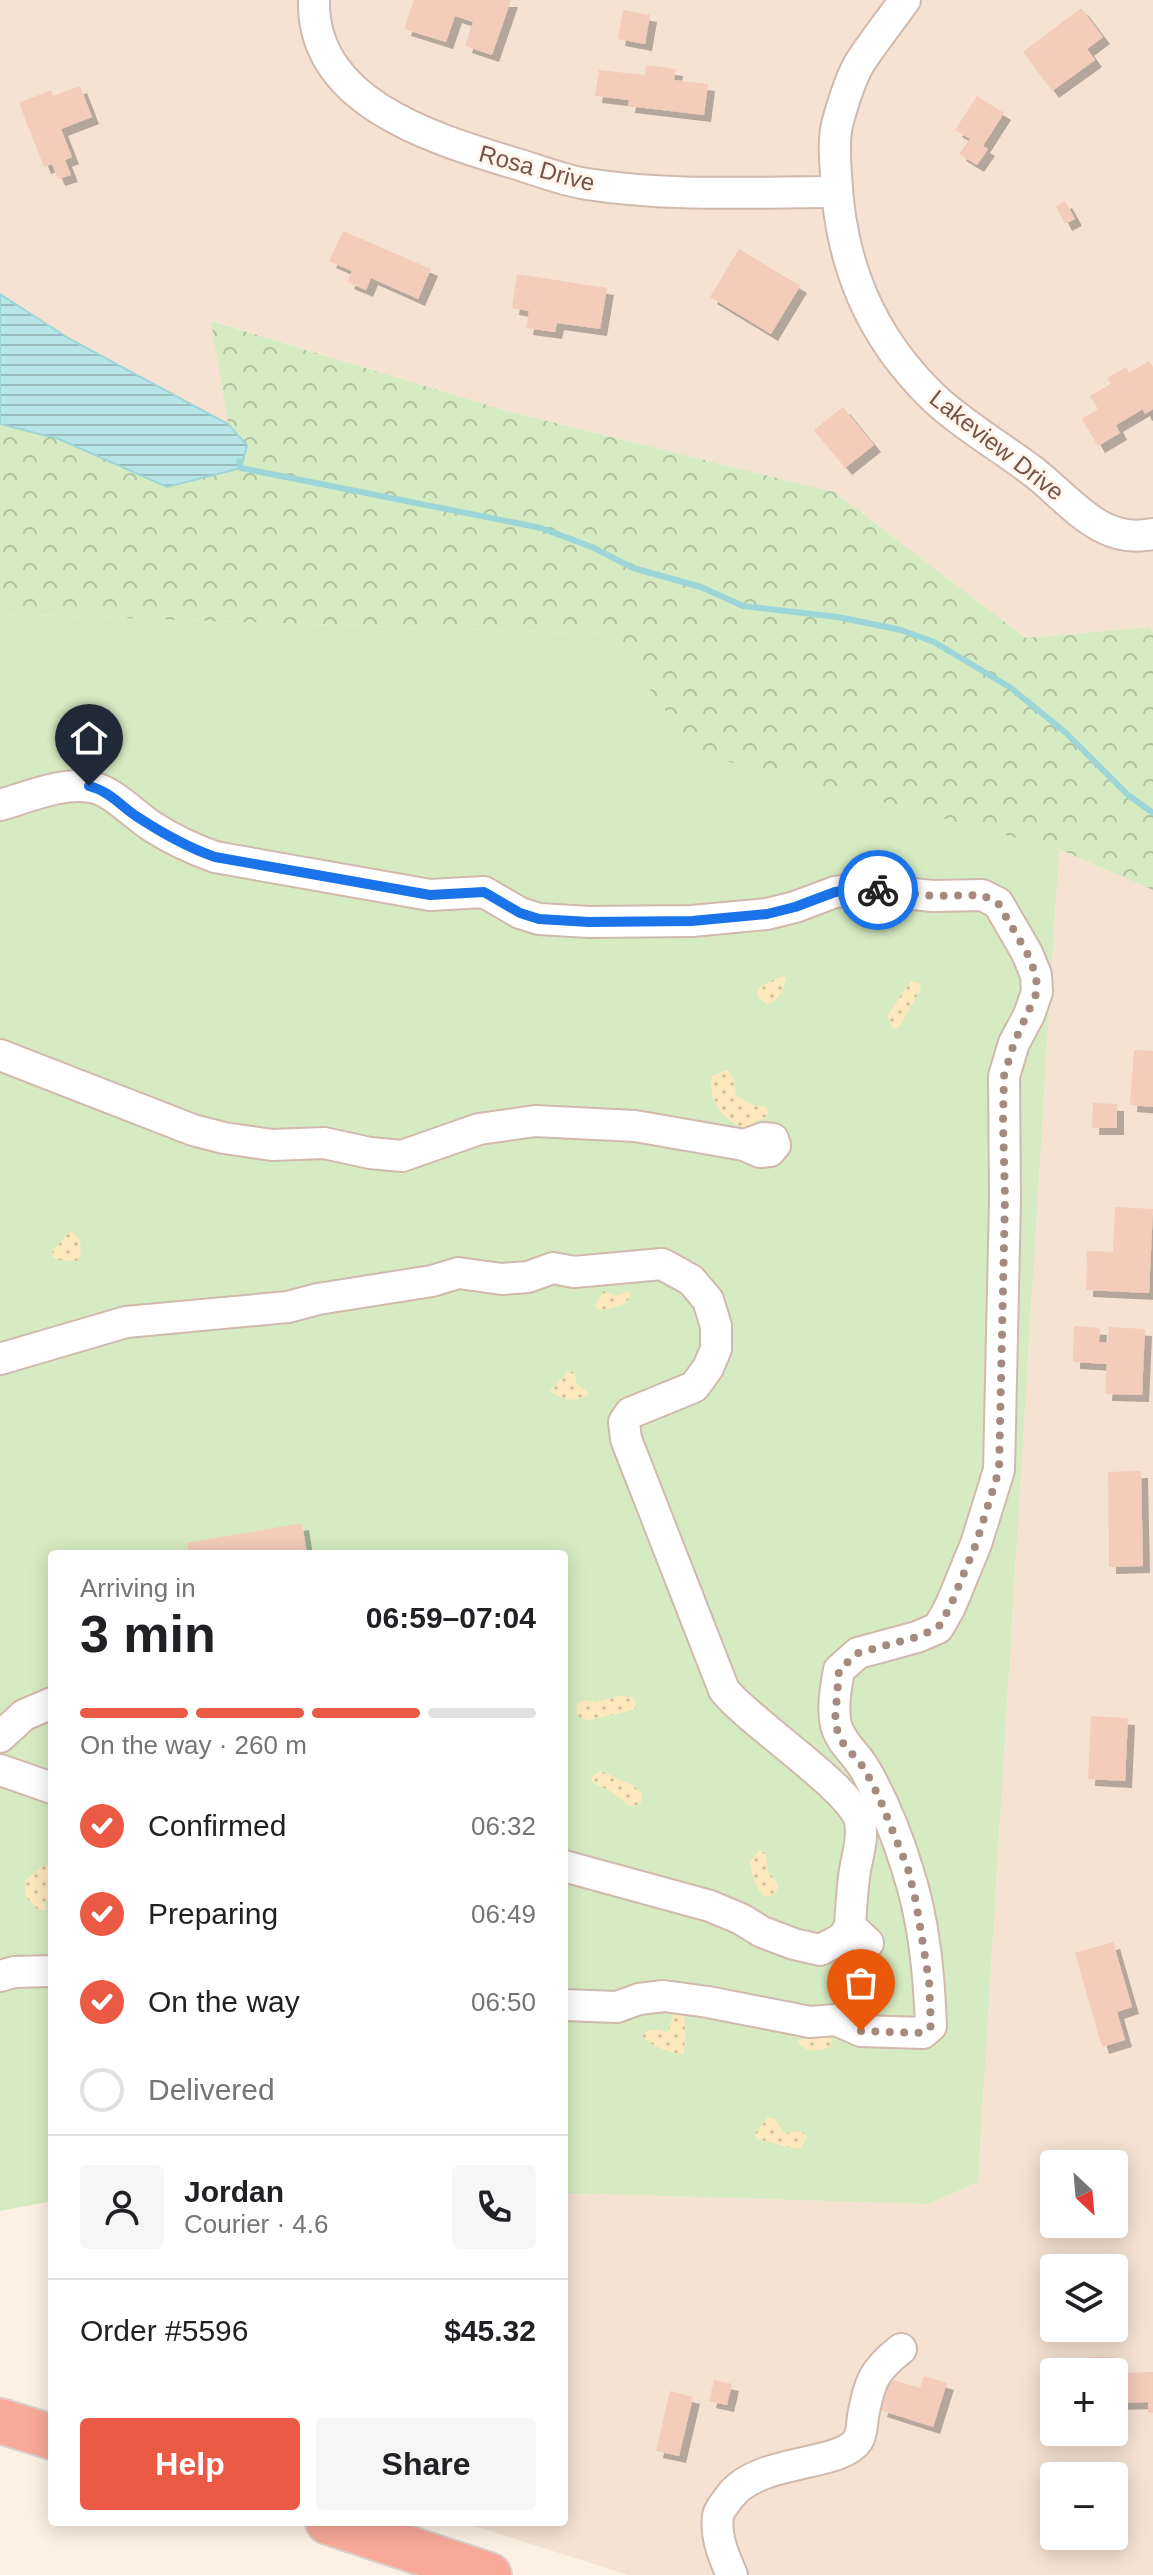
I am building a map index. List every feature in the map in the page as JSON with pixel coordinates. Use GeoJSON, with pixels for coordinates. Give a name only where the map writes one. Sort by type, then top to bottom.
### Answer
{"type":"FeatureCollection","features":[{"type":"Feature","properties":{"kind":"highway"},"geometry":{"type":"LineString","coordinates":[[0,2421],[48,2436]]}},
{"type":"Feature","properties":{"kind":"highway"},"geometry":{"type":"LineString","coordinates":[[340,2526],[489,2575]]}},
{"type":"Feature","properties":{"kind":"street","name":"Rosa Drive"},"geometry":{"type":"LineString","coordinates":[[314,0],[314,13],[324,47],[337,72],[355,92],[382,111],[446,142],[568,179],[607,186],[735,195],[837,192]]}},
{"type":"Feature","properties":{"kind":"street","name":"Lakeview Drive"},"geometry":{"type":"LineString","coordinates":[[905,0],[858,66],[836,125],[837,192],[855,283],[878,327],[915,378],[935,399],[1114,535],[1134,538],[1153,534]]}},
{"type":"Feature","properties":{"kind":"street"},"geometry":{"type":"LineString","coordinates":[[0,805],[69,787],[89,786],[105,790],[126,809],[188,848],[215,857],[430,895],[484,892],[520,913],[539,919],[692,921],[767,914],[835,892],[861,889],[933,896],[982,895],[998,903],[1027,953],[1036,975],[1037,992],[1014,1043],[1004,1076],[1005,1199],[999,1470],[976,1544],[938,1628],[858,1653],[839,1670],[836,1694],[838,1733],[864,1768],[908,1869],[925,1943],[931,2026],[923,2033],[861,2031],[836,2020],[810,2022],[664,1996],[639,1999],[617,2007],[568,2005]]}},
{"type":"Feature","properties":{"kind":"street"},"geometry":{"type":"LineString","coordinates":[[0,1055],[193,1130],[272,1145],[324,1143],[402,1156],[479,1129],[535,1121],[635,1126],[744,1145]]}},
{"type":"Feature","properties":{"kind":"street"},"geometry":{"type":"LineString","coordinates":[[0,1359],[126,1322],[288,1307],[318,1299],[432,1281],[458,1273],[502,1279],[528,1277],[553,1268],[574,1272],[662,1264],[691,1280],[708,1300],[716,1326],[716,1349],[708,1368],[694,1387],[630,1413],[624,1422],[626,1439],[724,1690],[736,1705],[826,1780],[858,1816],[861,1842],[854,1875],[859,1934],[820,1950],[762,1932],[710,1906],[568,1867]]}},
{"type":"Feature","properties":{"kind":"street"},"geometry":{"type":"LineString","coordinates":[[0,1737],[24,1715],[48,1705]]}},
{"type":"Feature","properties":{"kind":"street"},"geometry":{"type":"LineString","coordinates":[[0,1770],[48,1787]]}},
{"type":"Feature","properties":{"kind":"street"},"geometry":{"type":"LineString","coordinates":[[0,1976],[14,1972],[48,1971]]}},
{"type":"Feature","properties":{"kind":"street"},"geometry":{"type":"LineString","coordinates":[[732,2575],[722,2552],[718,2514],[726,2501],[738,2486],[757,2474],[846,2451],[859,2439],[868,2391],[879,2366],[901,2349]]}},
{"type":"Feature","properties":{"kind":"shaded area"},"geometry":{"type":"Polygon","coordinates":[[[0,0],[1153,0],[1153,632],[1149,627],[1026,638],[834,492],[507,411],[212,321],[228,424],[68,338],[0,294],[0,0]]]}},
{"type":"Feature","properties":{"kind":"shaded area"},"geometry":{"type":"Polygon","coordinates":[[[1059,849],[1153,890],[1153,2575],[628,2575],[475,2526],[568,2526],[568,2193],[928,2204],[978,2182],[1059,849]]]}},
{"type":"Feature","properties":{"kind":"green space"},"geometry":{"type":"Polygon","coordinates":[[[211,321],[507,411],[834,492],[1026,638],[1149,627],[1153,632],[1153,890],[1059,849],[696,753],[610,634],[0,614],[0,424],[59,439],[247,445],[228,424],[211,321]]]}},
{"type":"Feature","properties":{"kind":"green space"},"geometry":{"type":"Polygon","coordinates":[[[0,614],[610,634],[696,753],[1059,849],[978,2182],[928,2204],[568,2193],[568,1550],[48,1550],[48,2202],[0,2211],[0,614]]]}},
{"type":"Feature","properties":{"kind":"sand"},"geometry":{"type":"Polygon","coordinates":[[[782,976],[786,979],[777,998],[767,1004],[759,998],[757,991],[761,986],[782,976]]]}},
{"type":"Feature","properties":{"kind":"sand"},"geometry":{"type":"Polygon","coordinates":[[[911,981],[919,982],[921,989],[899,1027],[893,1029],[887,1016],[911,981]]]}},
{"type":"Feature","properties":{"kind":"sand"},"geometry":{"type":"Polygon","coordinates":[[[727,1070],[733,1076],[736,1095],[752,1105],[766,1107],[768,1112],[765,1119],[745,1128],[724,1115],[715,1101],[711,1085],[712,1076],[727,1070]]]}},
{"type":"Feature","properties":{"kind":"sand"},"geometry":{"type":"Polygon","coordinates":[[[73,1232],[81,1246],[77,1261],[53,1257],[52,1252],[68,1233],[73,1232]]]}},
{"type":"Feature","properties":{"kind":"sand"},"geometry":{"type":"Polygon","coordinates":[[[603,1291],[616,1295],[629,1291],[631,1296],[621,1305],[599,1310],[595,1306],[603,1291]]]}},
{"type":"Feature","properties":{"kind":"sand"},"geometry":{"type":"Polygon","coordinates":[[[567,1372],[574,1372],[577,1384],[589,1393],[580,1399],[570,1400],[550,1391],[567,1372]]]}},
{"type":"Feature","properties":{"kind":"sand"},"geometry":{"type":"Polygon","coordinates":[[[620,1696],[633,1697],[636,1704],[634,1710],[589,1720],[579,1718],[577,1704],[584,1700],[595,1702],[620,1696]]]}},
{"type":"Feature","properties":{"kind":"sand"},"geometry":{"type":"Polygon","coordinates":[[[601,1771],[634,1786],[642,1794],[641,1802],[629,1806],[612,1792],[593,1783],[591,1777],[601,1771]]]}},
{"type":"Feature","properties":{"kind":"sand"},"geometry":{"type":"Polygon","coordinates":[[[760,1850],[766,1854],[767,1869],[778,1885],[774,1894],[765,1897],[756,1885],[750,1861],[760,1850]]]}},
{"type":"Feature","properties":{"kind":"sand"},"geometry":{"type":"Polygon","coordinates":[[[43,1865],[48,1866],[46,1910],[38,1910],[26,1897],[25,1881],[43,1865]]]}},
{"type":"Feature","properties":{"kind":"sand"},"geometry":{"type":"Polygon","coordinates":[[[675,2009],[683,2011],[684,2015],[683,2054],[661,2048],[642,2036],[651,2030],[668,2032],[675,2009]]]}},
{"type":"Feature","properties":{"kind":"sand"},"geometry":{"type":"Polygon","coordinates":[[[819,2034],[829,2035],[832,2041],[830,2048],[809,2051],[798,2044],[799,2039],[810,2039],[819,2034]]]}},
{"type":"Feature","properties":{"kind":"sand"},"geometry":{"type":"Polygon","coordinates":[[[773,2117],[784,2133],[802,2131],[807,2137],[802,2147],[797,2149],[757,2139],[755,2134],[767,2118],[773,2117]]]}},
{"type":"Feature","properties":{"kind":"water"},"geometry":{"type":"Polygon","coordinates":[[[0,294],[68,338],[228,424],[247,445],[241,468],[167,487],[59,439],[0,424],[0,294]]]}},
{"type":"Feature","properties":{"kind":"building"},"geometry":{"type":"Polygon","coordinates":[[[414,0],[511,0],[492,55],[465,46],[473,22],[455,16],[446,42],[404,29],[414,0]]]}},
{"type":"Feature","properties":{"kind":"building"},"geometry":{"type":"Polygon","coordinates":[[[1081,8],[1103,37],[1087,49],[1095,60],[1052,91],[1023,52],[1081,8]]]}},
{"type":"Feature","properties":{"kind":"building"},"geometry":{"type":"Polygon","coordinates":[[[623,10],[650,15],[645,44],[618,39],[623,10]]]}},
{"type":"Feature","properties":{"kind":"building"},"geometry":{"type":"Polygon","coordinates":[[[646,65],[676,69],[674,80],[708,84],[704,115],[628,106],[629,100],[595,96],[599,70],[645,75],[646,65]]]}},
{"type":"Feature","properties":{"kind":"building"},"geometry":{"type":"Polygon","coordinates":[[[80,86],[92,117],[61,129],[72,157],[65,160],[71,175],[58,179],[52,164],[44,167],[19,103],[51,90],[53,96],[80,86]]]}},
{"type":"Feature","properties":{"kind":"building"},"geometry":{"type":"Polygon","coordinates":[[[977,96],[1004,113],[983,146],[988,149],[977,165],[959,154],[970,139],[955,130],[977,96]]]}},
{"type":"Feature","properties":{"kind":"building"},"geometry":{"type":"Polygon","coordinates":[[[1065,201],[1075,219],[1065,224],[1056,206],[1065,201]]]}},
{"type":"Feature","properties":{"kind":"building"},"geometry":{"type":"Polygon","coordinates":[[[343,231],[431,269],[418,299],[371,278],[366,290],[347,282],[352,271],[329,261],[343,231]]]}},
{"type":"Feature","properties":{"kind":"building"},"geometry":{"type":"Polygon","coordinates":[[[739,249],[800,286],[771,334],[710,297],[739,249]]]}},
{"type":"Feature","properties":{"kind":"building"},"geometry":{"type":"Polygon","coordinates":[[[517,274],[607,288],[600,329],[557,323],[555,332],[526,328],[529,311],[512,308],[517,274]]]}},
{"type":"Feature","properties":{"kind":"building"},"geometry":{"type":"Polygon","coordinates":[[[1149,361],[1153,367],[1153,409],[1145,414],[1143,409],[1116,425],[1120,433],[1098,446],[1082,419],[1098,409],[1090,396],[1111,384],[1107,378],[1126,367],[1129,373],[1149,361]]]}},
{"type":"Feature","properties":{"kind":"building"},"geometry":{"type":"Polygon","coordinates":[[[843,407],[874,445],[845,468],[814,430],[843,407]]]}},
{"type":"Feature","properties":{"kind":"building"},"geometry":{"type":"Polygon","coordinates":[[[1134,1050],[1153,1051],[1153,1107],[1130,1105],[1134,1050]]]}},
{"type":"Feature","properties":{"kind":"building"},"geometry":{"type":"Polygon","coordinates":[[[1093,1103],[1117,1104],[1117,1128],[1092,1128],[1093,1103]]]}},
{"type":"Feature","properties":{"kind":"building"},"geometry":{"type":"Polygon","coordinates":[[[1115,1207],[1153,1209],[1149,1293],[1086,1290],[1087,1251],[1113,1252],[1115,1207]]]}},
{"type":"Feature","properties":{"kind":"building"},"geometry":{"type":"Polygon","coordinates":[[[1074,1326],[1100,1328],[1099,1342],[1108,1343],[1109,1327],[1145,1329],[1142,1395],[1105,1394],[1107,1364],[1073,1362],[1074,1326]]]}},
{"type":"Feature","properties":{"kind":"building"},"geometry":{"type":"Polygon","coordinates":[[[1141,1471],[1143,1566],[1109,1567],[1108,1472],[1141,1471]]]}},
{"type":"Feature","properties":{"kind":"building"},"geometry":{"type":"Polygon","coordinates":[[[302,1523],[306,1550],[188,1550],[187,1543],[302,1523]]]}},
{"type":"Feature","properties":{"kind":"building"},"geometry":{"type":"Polygon","coordinates":[[[1091,1716],[1128,1718],[1125,1781],[1088,1779],[1091,1716]]]}},
{"type":"Feature","properties":{"kind":"building"},"geometry":{"type":"Polygon","coordinates":[[[1113,1942],[1132,2007],[1117,2012],[1125,2040],[1102,2047],[1075,1953],[1113,1942]]]}},
{"type":"Feature","properties":{"kind":"building"},"geometry":{"type":"Polygon","coordinates":[[[1153,2372],[1153,2413],[1148,2413],[1148,2402],[1128,2403],[1128,2373],[1153,2372]]]}},
{"type":"Feature","properties":{"kind":"building"},"geometry":{"type":"Polygon","coordinates":[[[924,2376],[947,2383],[933,2427],[880,2410],[890,2379],[920,2388],[924,2376]]]}},
{"type":"Feature","properties":{"kind":"building"},"geometry":{"type":"Polygon","coordinates":[[[714,2380],[732,2384],[727,2405],[709,2401],[714,2380]]]}},
{"type":"Feature","properties":{"kind":"building"},"geometry":{"type":"Polygon","coordinates":[[[670,2391],[693,2397],[679,2456],[656,2451],[670,2391]]]}},
{"type":"Feature","properties":{"kind":"waterway"},"geometry":{"type":"LineString","coordinates":[[239,461],[241,468],[541,528],[592,547],[633,568],[701,587],[743,606],[838,617],[901,630],[934,642],[1011,688],[1066,733],[1128,795],[1153,813]]}},
{"type":"Feature","properties":{"kind":"way so far"},"geometry":{"type":"LineString","coordinates":[[861,2031],[923,2033],[931,2026],[929,1981],[925,1943],[908,1869],[879,1797],[864,1768],[838,1733],[835,1721],[839,1670],[858,1653],[938,1628],[976,1544],[999,1470],[1005,1199],[1004,1076],[1014,1043],[1037,992],[1036,975],[1027,953],[998,903],[982,895],[933,896],[878,890]]}},
{"type":"Feature","properties":{"kind":"route"},"geometry":{"type":"LineString","coordinates":[[89,786],[105,790],[126,809],[188,848],[215,857],[430,895],[484,892],[520,913],[539,919],[692,921],[767,914],[835,892],[878,890]]}}]}
